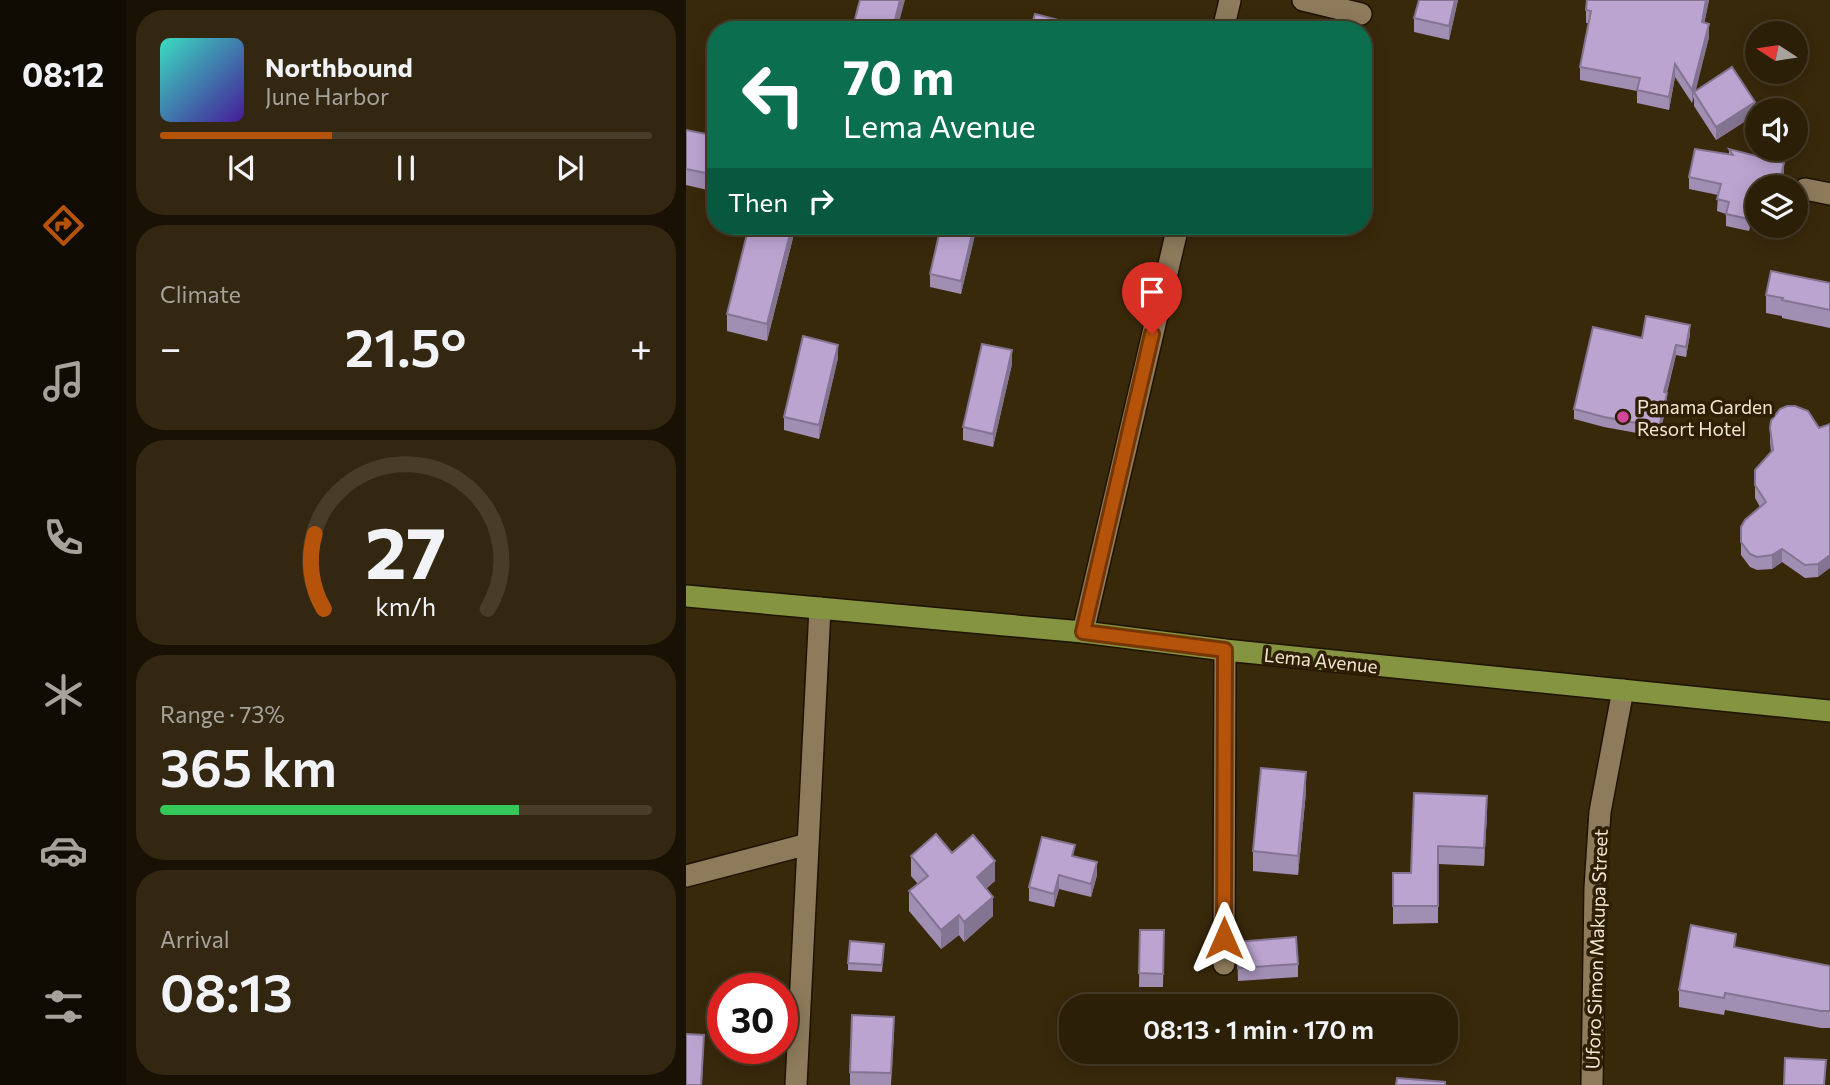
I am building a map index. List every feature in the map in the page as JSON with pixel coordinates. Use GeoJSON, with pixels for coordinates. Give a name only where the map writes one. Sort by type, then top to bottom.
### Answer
{"type":"FeatureCollection","features":[{"type":"Feature","properties":{"kind":"main road","name":"Lema Avenue"},"geometry":{"type":"LineString","coordinates":[[686,596],[1083,632],[1225,650],[1830,711]]}},
{"type":"Feature","properties":{"kind":"street"},"geometry":{"type":"LineString","coordinates":[[1225,21],[1230,0]]}},
{"type":"Feature","properties":{"kind":"street"},"geometry":{"type":"LineString","coordinates":[[1303,0],[1361,14]]}},
{"type":"Feature","properties":{"kind":"street"},"geometry":{"type":"LineString","coordinates":[[1808,190],[1830,194]]}},
{"type":"Feature","properties":{"kind":"street"},"geometry":{"type":"LineString","coordinates":[[1083,632],[1176,235]]}},
{"type":"Feature","properties":{"kind":"street"},"geometry":{"type":"LineString","coordinates":[[796,1085],[820,608]]}},
{"type":"Feature","properties":{"kind":"street"},"geometry":{"type":"LineString","coordinates":[[1224,964],[1225,650]]}},
{"type":"Feature","properties":{"kind":"street","name":"Uforo Simon Makupa Street"},"geometry":{"type":"LineString","coordinates":[[1592,1085],[1595,888],[1600,812],[1623,690]]}},
{"type":"Feature","properties":{"kind":"street"},"geometry":{"type":"LineString","coordinates":[[686,876],[808,844]]}},
{"type":"Feature","properties":{"kind":"building"},"geometry":{"type":"Polygon","coordinates":[[[860,0],[900,0],[895,21],[854,21],[860,0]]]}},
{"type":"Feature","properties":{"kind":"building"},"geometry":{"type":"Polygon","coordinates":[[[1419,0],[1455,0],[1449,26],[1414,18],[1419,0]]]}},
{"type":"Feature","properties":{"kind":"building"},"geometry":{"type":"Polygon","coordinates":[[[1587,0],[1706,0],[1702,22],[1709,24],[1692,90],[1675,64],[1669,97],[1637,90],[1640,78],[1580,67],[1591,11],[1586,10],[1587,0]]]}},
{"type":"Feature","properties":{"kind":"building"},"geometry":{"type":"Polygon","coordinates":[[[1035,14],[1062,21],[1033,21],[1035,14]]]}},
{"type":"Feature","properties":{"kind":"building"},"geometry":{"type":"Polygon","coordinates":[[[1732,67],[1752,98],[1745,98],[1745,108],[1716,127],[1694,92],[1732,67]]]}},
{"type":"Feature","properties":{"kind":"building"},"geometry":{"type":"Polygon","coordinates":[[[686,130],[707,134],[707,173],[686,169],[686,130]]]}},
{"type":"Feature","properties":{"kind":"building"},"geometry":{"type":"Polygon","coordinates":[[[1695,149],[1733,155],[1729,149],[1745,153],[1745,161],[1784,163],[1781,175],[1745,175],[1745,218],[1726,214],[1729,202],[1717,199],[1721,184],[1689,177],[1695,149]]]}},
{"type":"Feature","properties":{"kind":"building"},"geometry":{"type":"Polygon","coordinates":[[[747,235],[790,235],[767,324],[727,314],[747,235]]]}},
{"type":"Feature","properties":{"kind":"building"},"geometry":{"type":"Polygon","coordinates":[[[939,235],[972,235],[961,281],[930,274],[939,235]]]}},
{"type":"Feature","properties":{"kind":"building"},"geometry":{"type":"Polygon","coordinates":[[[1771,271],[1830,283],[1830,310],[1766,295],[1771,271]]]}},
{"type":"Feature","properties":{"kind":"building"},"geometry":{"type":"Polygon","coordinates":[[[1646,316],[1690,325],[1686,347],[1676,345],[1664,392],[1667,393],[1659,427],[1574,409],[1593,327],[1642,338],[1646,316]]]}},
{"type":"Feature","properties":{"kind":"building"},"geometry":{"type":"Polygon","coordinates":[[[803,336],[838,345],[819,425],[784,417],[803,336]]]}},
{"type":"Feature","properties":{"kind":"building"},"geometry":{"type":"Polygon","coordinates":[[[982,344],[1012,350],[993,434],[963,427],[982,344]]]}},
{"type":"Feature","properties":{"kind":"building"},"geometry":{"type":"Polygon","coordinates":[[[1787,406],[1808,411],[1819,428],[1830,424],[1830,555],[1818,564],[1805,565],[1782,549],[1772,555],[1757,557],[1750,554],[1741,542],[1741,527],[1745,520],[1766,502],[1755,485],[1755,470],[1773,450],[1771,421],[1780,409],[1787,406]]]}},
{"type":"Feature","properties":{"kind":"building"},"geometry":{"type":"Polygon","coordinates":[[[1261,768],[1306,772],[1298,856],[1253,851],[1261,768]]]}},
{"type":"Feature","properties":{"kind":"building"},"geometry":{"type":"Polygon","coordinates":[[[1414,793],[1487,796],[1484,848],[1438,846],[1438,906],[1393,906],[1393,873],[1411,873],[1414,793]]]}},
{"type":"Feature","properties":{"kind":"building"},"geometry":{"type":"Polygon","coordinates":[[[936,834],[952,853],[973,835],[995,861],[977,877],[993,897],[964,922],[959,915],[941,930],[909,891],[928,876],[911,856],[936,834]]]}},
{"type":"Feature","properties":{"kind":"building"},"geometry":{"type":"Polygon","coordinates":[[[1042,837],[1075,845],[1072,856],[1097,862],[1091,884],[1059,875],[1054,894],[1029,887],[1042,837]]]}},
{"type":"Feature","properties":{"kind":"building"},"geometry":{"type":"Polygon","coordinates":[[[1691,925],[1736,934],[1734,947],[1830,966],[1830,1011],[1725,993],[1724,998],[1679,990],[1691,925]]]}},
{"type":"Feature","properties":{"kind":"building"},"geometry":{"type":"Polygon","coordinates":[[[1140,930],[1164,930],[1163,974],[1139,973],[1140,930]]]}},
{"type":"Feature","properties":{"kind":"building"},"geometry":{"type":"Polygon","coordinates":[[[1296,937],[1298,964],[1238,968],[1237,942],[1296,937]]]}},
{"type":"Feature","properties":{"kind":"building"},"geometry":{"type":"Polygon","coordinates":[[[850,941],[884,944],[882,965],[848,963],[850,941]]]}},
{"type":"Feature","properties":{"kind":"building"},"geometry":{"type":"Polygon","coordinates":[[[852,1015],[894,1017],[891,1073],[850,1072],[852,1015]]]}},
{"type":"Feature","properties":{"kind":"building"},"geometry":{"type":"Polygon","coordinates":[[[686,1034],[704,1035],[701,1085],[686,1085],[686,1034]]]}},
{"type":"Feature","properties":{"kind":"building"},"geometry":{"type":"Polygon","coordinates":[[[1785,1058],[1826,1060],[1824,1085],[1784,1085],[1785,1058]]]}},
{"type":"Feature","properties":{"kind":"building"},"geometry":{"type":"Polygon","coordinates":[[[1397,1078],[1445,1082],[1445,1085],[1396,1085],[1397,1078]]]}},
{"type":"Feature","properties":{"kind":"place","name":"Panama Garden Resort Hotel"},"geometry":{"type":"Point","coordinates":[1623,417]}},
{"type":"Feature","properties":{"kind":"route"},"geometry":{"type":"LineString","coordinates":[[1152,334],[1083,632],[1225,650],[1224,938]]}}]}
